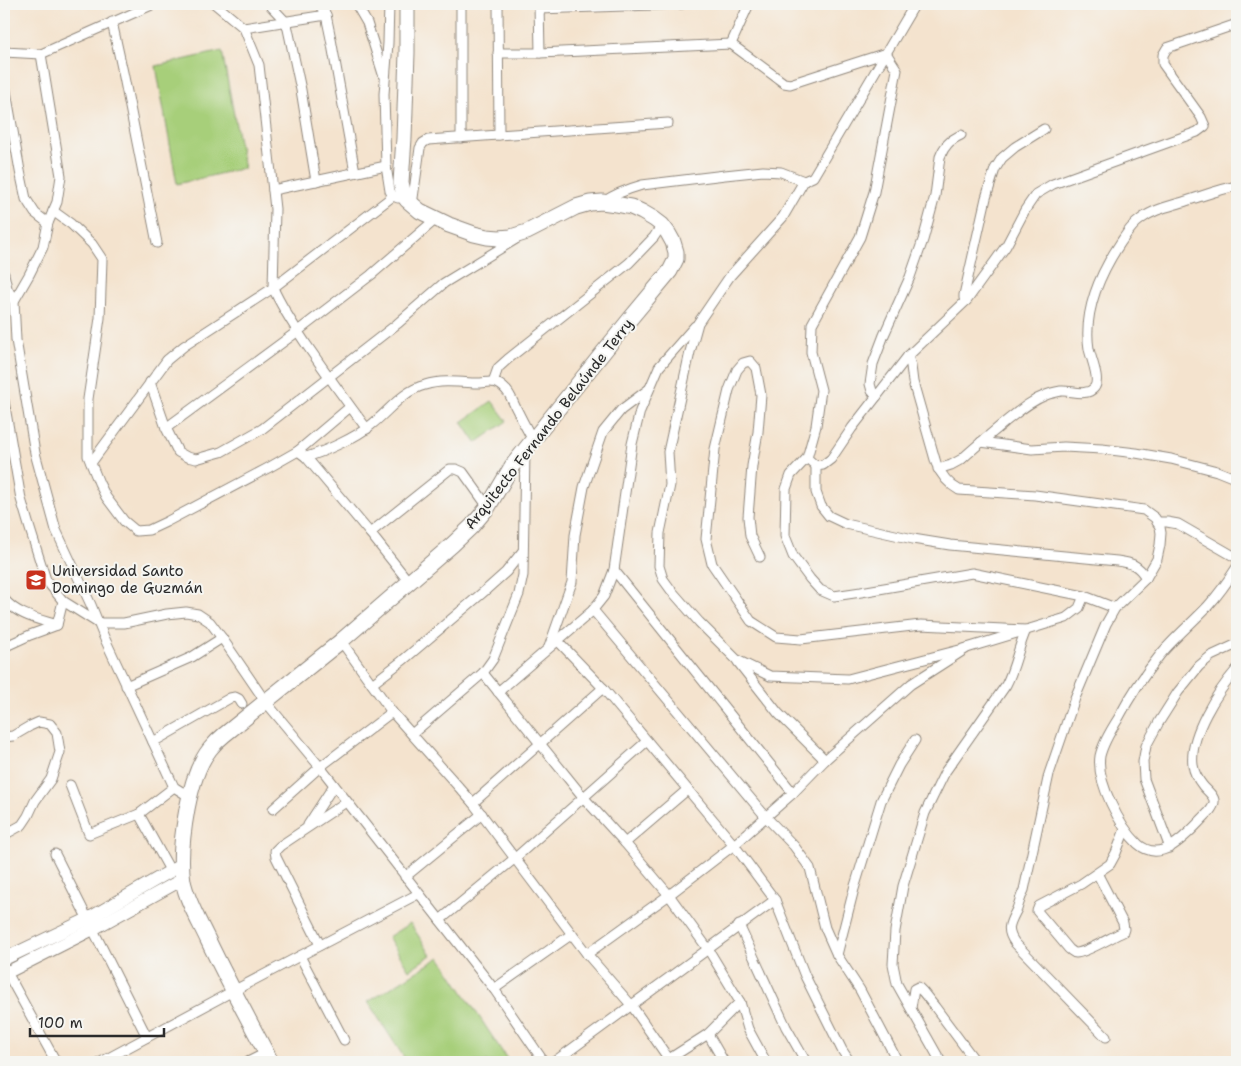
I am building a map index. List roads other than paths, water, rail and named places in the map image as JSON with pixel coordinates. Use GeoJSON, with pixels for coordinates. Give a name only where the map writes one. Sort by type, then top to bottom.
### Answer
{"type":"FeatureCollection","features":[{"type":"Feature","properties":{"kind":"main road"},"geometry":{"type":"LineString","coordinates":[[406,4],[408,53],[401,182],[403,199],[436,219],[487,237],[511,237],[527,232],[576,207],[602,202],[630,208],[654,219],[662,225]]}},
{"type":"Feature","properties":{"kind":"main road","name":"Arquitecto Fernando Belaúnde Terry"},"geometry":{"type":"LineString","coordinates":[[268,1058],[196,915],[178,872],[190,796],[202,760],[224,735],[341,640],[472,526],[488,507],[512,466],[670,271],[676,259],[676,252],[668,233],[662,225]]}},
{"type":"Feature","properties":{"kind":"street"},"geometry":{"type":"LineString","coordinates":[[4,52],[40,54],[154,4]]}},
{"type":"Feature","properties":{"kind":"street"},"geometry":{"type":"LineString","coordinates":[[215,4],[244,28],[258,65],[273,190],[273,288],[278,299],[329,378],[367,429]]}},
{"type":"Feature","properties":{"kind":"street"},"geometry":{"type":"LineString","coordinates":[[269,4],[285,21],[288,29],[301,90],[316,181]]}},
{"type":"Feature","properties":{"kind":"street"},"geometry":{"type":"LineString","coordinates":[[319,4],[326,16],[355,172]]}},
{"type":"Feature","properties":{"kind":"street"},"geometry":{"type":"LineString","coordinates":[[356,4],[367,22],[385,79]]}},
{"type":"Feature","properties":{"kind":"street"},"geometry":{"type":"LineString","coordinates":[[389,4],[384,94],[386,166],[390,191],[403,199]]}},
{"type":"Feature","properties":{"kind":"street"},"geometry":{"type":"LineString","coordinates":[[460,4],[461,138]]}},
{"type":"Feature","properties":{"kind":"street"},"geometry":{"type":"LineString","coordinates":[[498,4],[499,135]]}},
{"type":"Feature","properties":{"kind":"street"},"geometry":{"type":"LineString","coordinates":[[540,53],[539,6],[682,4]]}},
{"type":"Feature","properties":{"kind":"street"},"geometry":{"type":"LineString","coordinates":[[731,44],[749,4]]}},
{"type":"Feature","properties":{"kind":"street"},"geometry":{"type":"LineString","coordinates":[[498,692],[593,610],[604,596],[614,570],[632,444],[640,410],[659,367],[698,323],[730,276],[783,218],[804,181],[813,177],[915,4]]}},
{"type":"Feature","properties":{"kind":"street"},"geometry":{"type":"LineString","coordinates":[[244,28],[326,16]]}},
{"type":"Feature","properties":{"kind":"street"},"geometry":{"type":"LineString","coordinates":[[112,22],[158,243]]}},
{"type":"Feature","properties":{"kind":"street"},"geometry":{"type":"LineString","coordinates":[[816,466],[831,459],[852,428],[908,356],[966,301],[1006,246],[1025,210],[1036,194],[1053,184],[1197,132],[1205,126],[1201,117],[1163,64],[1163,55],[1167,48],[1237,24]]}},
{"type":"Feature","properties":{"kind":"street"},"geometry":{"type":"LineString","coordinates":[[498,53],[540,53],[731,44],[784,83],[790,84],[886,53]]}},
{"type":"Feature","properties":{"kind":"street"},"geometry":{"type":"LineString","coordinates":[[886,53],[897,70],[874,192],[860,237],[812,324],[811,352],[821,390],[816,426],[808,458],[791,475],[786,489],[786,536],[793,556],[820,590],[834,596],[972,573],[1084,596],[1115,608]]}},
{"type":"Feature","properties":{"kind":"street"},"geometry":{"type":"LineString","coordinates":[[14,301],[43,247],[48,223],[56,202],[61,176],[40,54]]}},
{"type":"Feature","properties":{"kind":"street"},"geometry":{"type":"LineString","coordinates":[[4,80],[26,199],[34,213],[48,223]]}},
{"type":"Feature","properties":{"kind":"street"},"geometry":{"type":"LineString","coordinates":[[91,463],[167,360],[184,346],[403,199],[419,157],[420,148],[428,140],[668,123]]}},
{"type":"Feature","properties":{"kind":"street"},"geometry":{"type":"LineString","coordinates":[[966,301],[964,295],[986,198],[996,169],[1002,158],[1015,147],[1044,129]]}},
{"type":"Feature","properties":{"kind":"street"},"geometry":{"type":"LineString","coordinates":[[877,396],[872,391],[870,384],[873,364],[884,334],[910,277],[923,240],[935,196],[940,157],[944,147],[961,135]]}},
{"type":"Feature","properties":{"kind":"street"},"geometry":{"type":"LineString","coordinates":[[273,190],[386,166]]}},
{"type":"Feature","properties":{"kind":"street"},"geometry":{"type":"LineString","coordinates":[[602,202],[616,194],[642,185],[725,174],[764,171],[781,172],[804,181]]}},
{"type":"Feature","properties":{"kind":"street"},"geometry":{"type":"LineString","coordinates":[[938,469],[962,459],[1021,409],[1039,398],[1062,391],[1087,392],[1094,388],[1097,379],[1088,339],[1092,304],[1109,262],[1125,236],[1134,225],[1152,212],[1237,186]]}},
{"type":"Feature","properties":{"kind":"street"},"geometry":{"type":"LineString","coordinates":[[53,211],[71,224],[92,244],[102,259],[100,318],[88,399],[88,456],[106,497],[124,521],[136,531],[148,530],[166,522],[268,468],[298,450],[350,407]]}},
{"type":"Feature","properties":{"kind":"street"},"geometry":{"type":"LineString","coordinates":[[166,428],[371,275],[436,219]]}},
{"type":"Feature","properties":{"kind":"street"},"geometry":{"type":"LineString","coordinates":[[494,382],[498,368],[629,263],[650,242],[662,225]]}},
{"type":"Feature","properties":{"kind":"street"},"geometry":{"type":"LineString","coordinates":[[150,382],[166,428],[178,452],[196,459],[221,452],[262,430],[397,324],[444,283],[527,232]]}},
{"type":"Feature","properties":{"kind":"street"},"geometry":{"type":"LineString","coordinates":[[4,274],[7,288],[14,301],[16,340],[35,453],[56,530],[174,787],[190,796]]}},
{"type":"Feature","properties":{"kind":"street"},"geometry":{"type":"LineString","coordinates":[[698,323],[668,452],[670,485],[660,533],[659,566],[663,579],[671,590],[699,622],[737,660],[778,713],[825,760]]}},
{"type":"Feature","properties":{"kind":"street"},"geometry":{"type":"LineString","coordinates":[[908,356],[912,366],[913,382],[938,469],[946,480],[959,490],[1035,495],[1144,510],[1158,522],[1161,533],[1159,552],[1154,566],[1146,578],[1115,608],[1106,624],[1075,698],[1049,774],[1024,890],[1009,927],[1010,935],[1015,943],[1106,1037]]}},
{"type":"Feature","properties":{"kind":"street"},"geometry":{"type":"LineString","coordinates":[[760,557],[750,536],[748,517],[761,395],[756,368],[750,361],[743,363],[737,370],[729,390],[715,448],[706,540],[712,564],[751,621],[776,636],[801,639],[920,625],[1026,630]]}},
{"type":"Feature","properties":{"kind":"street"},"geometry":{"type":"LineString","coordinates":[[306,457],[356,436],[367,429],[403,396],[423,385],[437,382],[494,382],[505,389],[510,395],[529,445],[522,575],[519,594],[493,658],[483,673],[412,734]]}},
{"type":"Feature","properties":{"kind":"street"},"geometry":{"type":"LineString","coordinates":[[549,648],[572,582],[574,535],[584,487],[603,432],[621,410],[650,389]]}},
{"type":"Feature","properties":{"kind":"street"},"geometry":{"type":"LineString","coordinates":[[4,401],[21,499],[46,580],[63,601],[98,624],[124,623],[186,612],[198,614],[210,622],[265,701],[320,767],[494,989],[544,1062]]}},
{"type":"Feature","properties":{"kind":"street"},"geometry":{"type":"LineString","coordinates":[[981,442],[1032,449],[1064,447],[1102,449],[1171,459],[1217,471],[1237,479]]}},
{"type":"Feature","properties":{"kind":"street"},"geometry":{"type":"LineString","coordinates":[[298,450],[370,533],[409,582]]}},
{"type":"Feature","properties":{"kind":"street"},"geometry":{"type":"LineString","coordinates":[[808,458],[816,466],[816,492],[820,506],[829,516],[846,524],[950,545],[1124,562],[1137,566],[1142,570],[1146,578]]}},
{"type":"Feature","properties":{"kind":"street"},"geometry":{"type":"LineString","coordinates":[[370,533],[450,469],[463,472],[488,507]]}},
{"type":"Feature","properties":{"kind":"street"},"geometry":{"type":"LineString","coordinates":[[1158,522],[1178,524],[1237,558]]}},
{"type":"Feature","properties":{"kind":"street"},"geometry":{"type":"LineString","coordinates":[[372,684],[487,589],[506,572],[522,552]]}},
{"type":"Feature","properties":{"kind":"street"},"geometry":{"type":"LineString","coordinates":[[1237,567],[1224,587],[1160,655],[1131,694],[1105,742],[1100,757],[1100,773],[1114,810],[1139,845],[1148,850],[1158,851],[1170,848],[1212,809],[1214,800],[1212,794],[1203,786],[1196,774],[1193,766],[1193,755],[1202,722],[1237,669]]}},
{"type":"Feature","properties":{"kind":"street"},"geometry":{"type":"LineString","coordinates":[[614,570],[793,793]]}},
{"type":"Feature","properties":{"kind":"street"},"geometry":{"type":"LineString","coordinates":[[737,660],[770,676],[848,679],[967,648],[1066,618],[1079,608],[1084,596]]}},
{"type":"Feature","properties":{"kind":"street"},"geometry":{"type":"LineString","coordinates":[[4,599],[9,605],[28,616],[57,625]]}},
{"type":"Feature","properties":{"kind":"street"},"geometry":{"type":"LineString","coordinates":[[57,625],[63,601]]}},
{"type":"Feature","properties":{"kind":"street"},"geometry":{"type":"LineString","coordinates":[[593,610],[766,817],[794,846],[810,868],[825,928],[837,955],[860,990],[898,1062]]}},
{"type":"Feature","properties":{"kind":"street"},"geometry":{"type":"LineString","coordinates":[[4,647],[57,625]]}},
{"type":"Feature","properties":{"kind":"street"},"geometry":{"type":"LineString","coordinates":[[941,1062],[897,984],[893,964],[895,931],[903,886],[924,813],[945,772],[992,706],[1013,672],[1020,644],[1026,630]]}},
{"type":"Feature","properties":{"kind":"street"},"geometry":{"type":"LineString","coordinates":[[126,686],[192,657],[222,638]]}},
{"type":"Feature","properties":{"kind":"street"},"geometry":{"type":"LineString","coordinates":[[341,640],[392,712],[482,814],[514,860],[587,954],[632,1006],[670,1060],[708,1034],[740,1002]]}},
{"type":"Feature","properties":{"kind":"street"},"geometry":{"type":"LineString","coordinates":[[558,640],[603,688],[734,845],[775,900],[805,976],[842,1050],[850,1062]]}},
{"type":"Feature","properties":{"kind":"street"},"geometry":{"type":"LineString","coordinates":[[1170,848],[1144,779],[1143,762],[1146,746],[1173,700],[1199,666],[1211,656],[1237,644]]}},
{"type":"Feature","properties":{"kind":"street"},"geometry":{"type":"LineString","coordinates":[[587,954],[734,845],[793,793],[825,760],[911,684],[967,648]]}},
{"type":"Feature","properties":{"kind":"street"},"geometry":{"type":"LineString","coordinates":[[483,673],[584,798],[669,895],[708,949],[740,1002],[748,1029],[766,1062]]}},
{"type":"Feature","properties":{"kind":"street"},"geometry":{"type":"LineString","coordinates":[[473,803],[603,688]]}},
{"type":"Feature","properties":{"kind":"street"},"geometry":{"type":"LineString","coordinates":[[153,742],[230,698],[235,697],[242,704]]}},
{"type":"Feature","properties":{"kind":"street"},"geometry":{"type":"LineString","coordinates":[[273,809],[320,767],[392,712]]}},
{"type":"Feature","properties":{"kind":"street"},"geometry":{"type":"LineString","coordinates":[[4,737],[13,736],[40,722],[50,724],[58,733],[60,752],[51,779],[35,801],[22,825],[4,835]]}},
{"type":"Feature","properties":{"kind":"street"},"geometry":{"type":"LineString","coordinates":[[837,955],[854,889],[881,801],[899,765],[915,740]]}},
{"type":"Feature","properties":{"kind":"street"},"geometry":{"type":"LineString","coordinates":[[440,920],[514,860],[647,742]]}},
{"type":"Feature","properties":{"kind":"street"},"geometry":{"type":"LineString","coordinates":[[70,785],[89,834],[140,814],[174,787]]}},
{"type":"Feature","properties":{"kind":"street"},"geometry":{"type":"LineString","coordinates":[[305,829],[334,785]]}},
{"type":"Feature","properties":{"kind":"street"},"geometry":{"type":"LineString","coordinates":[[625,843],[687,790]]}},
{"type":"Feature","properties":{"kind":"street"},"geometry":{"type":"LineString","coordinates":[[320,945],[276,857],[275,851],[346,802]]}},
{"type":"Feature","properties":{"kind":"street"},"geometry":{"type":"LineString","coordinates":[[56,1062],[5,971],[178,872],[140,814]]}},
{"type":"Feature","properties":{"kind":"street"},"geometry":{"type":"LineString","coordinates":[[405,877],[482,814]]}},
{"type":"Feature","properties":{"kind":"street"},"geometry":{"type":"LineString","coordinates":[[1097,872],[1123,923],[1124,929],[1123,932],[1086,950],[1077,953],[1072,952],[1037,911],[1038,908],[1081,884],[1097,872],[1110,864],[1126,829]]}},
{"type":"Feature","properties":{"kind":"street"},"geometry":{"type":"LineString","coordinates":[[55,854],[147,1037]]}},
{"type":"Feature","properties":{"kind":"street"},"geometry":{"type":"LineString","coordinates":[[101,1062],[418,894]]}},
{"type":"Feature","properties":{"kind":"street"},"geometry":{"type":"LineString","coordinates":[[554,1062],[775,900]]}},
{"type":"Feature","properties":{"kind":"street"},"geometry":{"type":"LineString","coordinates":[[4,959],[90,924]]}},
{"type":"Feature","properties":{"kind":"street"},"geometry":{"type":"LineString","coordinates":[[739,925],[786,1027],[806,1062]]}},
{"type":"Feature","properties":{"kind":"street"},"geometry":{"type":"LineString","coordinates":[[494,989],[572,934]]}},
{"type":"Feature","properties":{"kind":"street"},"geometry":{"type":"LineString","coordinates":[[300,956],[344,1040]]}},
{"type":"Feature","properties":{"kind":"street"},"geometry":{"type":"LineString","coordinates":[[911,1008],[914,989],[918,988],[935,1007],[976,1062]]}},
{"type":"Feature","properties":{"kind":"street"},"geometry":{"type":"LineString","coordinates":[[708,1034],[724,1062]]}},
{"type":"Feature","properties":{"kind":"street"},"geometry":{"type":"LineString","coordinates":[[248,1062],[268,1058]]}},
{"type":"Feature","properties":{"kind":"place","name":"Universidad Santo Domingo de Guzmán"},"geometry":{"type":"Point","coordinates":[36,580]}}]}
